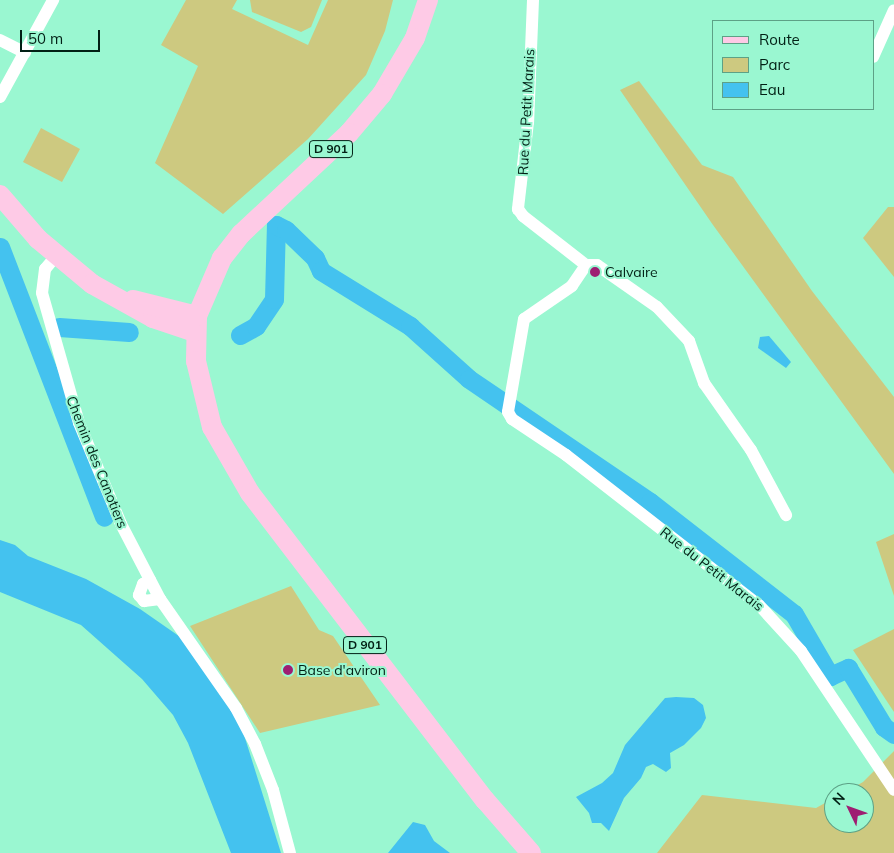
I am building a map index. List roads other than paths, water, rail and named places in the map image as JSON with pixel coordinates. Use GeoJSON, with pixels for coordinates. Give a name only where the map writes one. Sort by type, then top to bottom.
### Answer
{"type":"FeatureCollection","features":[{"type":"Feature","properties":{"kind":"main road","name":"D 901"},"geometry":{"type":"LineString","coordinates":[[428,0],[415,38],[382,94],[349,132],[241,234],[222,258],[210,280],[196,324],[196,361],[203,399],[212,427],[250,493],[485,800],[531,853]]}},
{"type":"Feature","properties":{"kind":"main road"},"geometry":{"type":"LineString","coordinates":[[0,195],[19,220],[56,256],[92,284],[153,318],[196,324]]}},
{"type":"Feature","properties":{"kind":"main road"},"geometry":{"type":"LineString","coordinates":[[162,306],[190,294],[210,280]]}},
{"type":"Feature","properties":{"kind":"main road"},"geometry":{"type":"LineString","coordinates":[[117,297],[162,306],[196,324]]}},
{"type":"Feature","properties":{"kind":"street"},"geometry":{"type":"LineString","coordinates":[[0,97],[53,0]]}},
{"type":"Feature","properties":{"kind":"street","name":"Rue du Petit Marais"},"geometry":{"type":"LineString","coordinates":[[533,0],[528,122],[518,209],[523,216],[586,265],[572,286],[524,318],[509,406],[512,419],[566,455],[759,605],[801,651],[894,790]]}},
{"type":"Feature","properties":{"kind":"street"},"geometry":{"type":"LineString","coordinates":[[874,55],[894,10]]}},
{"type":"Feature","properties":{"kind":"street"},"geometry":{"type":"LineString","coordinates":[[0,40],[25,53]]}},
{"type":"Feature","properties":{"kind":"street","name":"Chemin des Canotiers"},"geometry":{"type":"LineString","coordinates":[[56,256],[45,269],[42,293],[79,423],[121,524],[160,599],[236,708],[273,790],[290,853]]}},
{"type":"Feature","properties":{"kind":"street"},"geometry":{"type":"LineString","coordinates":[[586,265],[597,266],[657,306],[689,341],[704,383],[751,450],[786,515]]}},
{"type":"Feature","properties":{"kind":"water"},"geometry":{"type":"Polygon","coordinates":[[[769,336],[791,362],[786,368],[758,348],[760,337],[769,336]]]}},
{"type":"Feature","properties":{"kind":"water"},"geometry":{"type":"Polygon","coordinates":[[[0,540],[15,545],[28,556],[86,579],[140,609],[186,641],[240,722],[281,853],[231,853],[188,743],[173,715],[142,679],[81,625],[0,592],[0,540]]]}},
{"type":"Feature","properties":{"kind":"water"},"geometry":{"type":"Polygon","coordinates":[[[665,698],[694,698],[703,705],[706,718],[701,728],[684,745],[670,753],[671,768],[666,772],[653,764],[646,767],[641,778],[624,798],[609,831],[601,823],[592,823],[589,813],[576,797],[602,783],[613,773],[625,745],[665,698]]]}},
{"type":"Feature","properties":{"kind":"water"},"geometry":{"type":"Polygon","coordinates":[[[413,822],[425,825],[434,841],[450,853],[388,853],[413,822]]]}},
{"type":"Feature","properties":{"kind":"waterway"},"geometry":{"type":"LineString","coordinates":[[240,335],[256,326],[274,299],[276,225],[286,230],[315,258],[321,271],[410,326],[469,379],[650,502],[794,614],[830,676],[848,668],[884,727],[894,734]]}},
{"type":"Feature","properties":{"kind":"waterway"},"geometry":{"type":"LineString","coordinates":[[0,247],[104,517]]}},
{"type":"Feature","properties":{"kind":"waterway"},"geometry":{"type":"LineString","coordinates":[[59,327],[129,332]]}},
{"type":"Feature","properties":{"kind":"place","name":"Calvaire"},"geometry":{"type":"Point","coordinates":[595,272]}},
{"type":"Feature","properties":{"kind":"place","name":"Base d'aviron"},"geometry":{"type":"Point","coordinates":[288,670]}}]}
